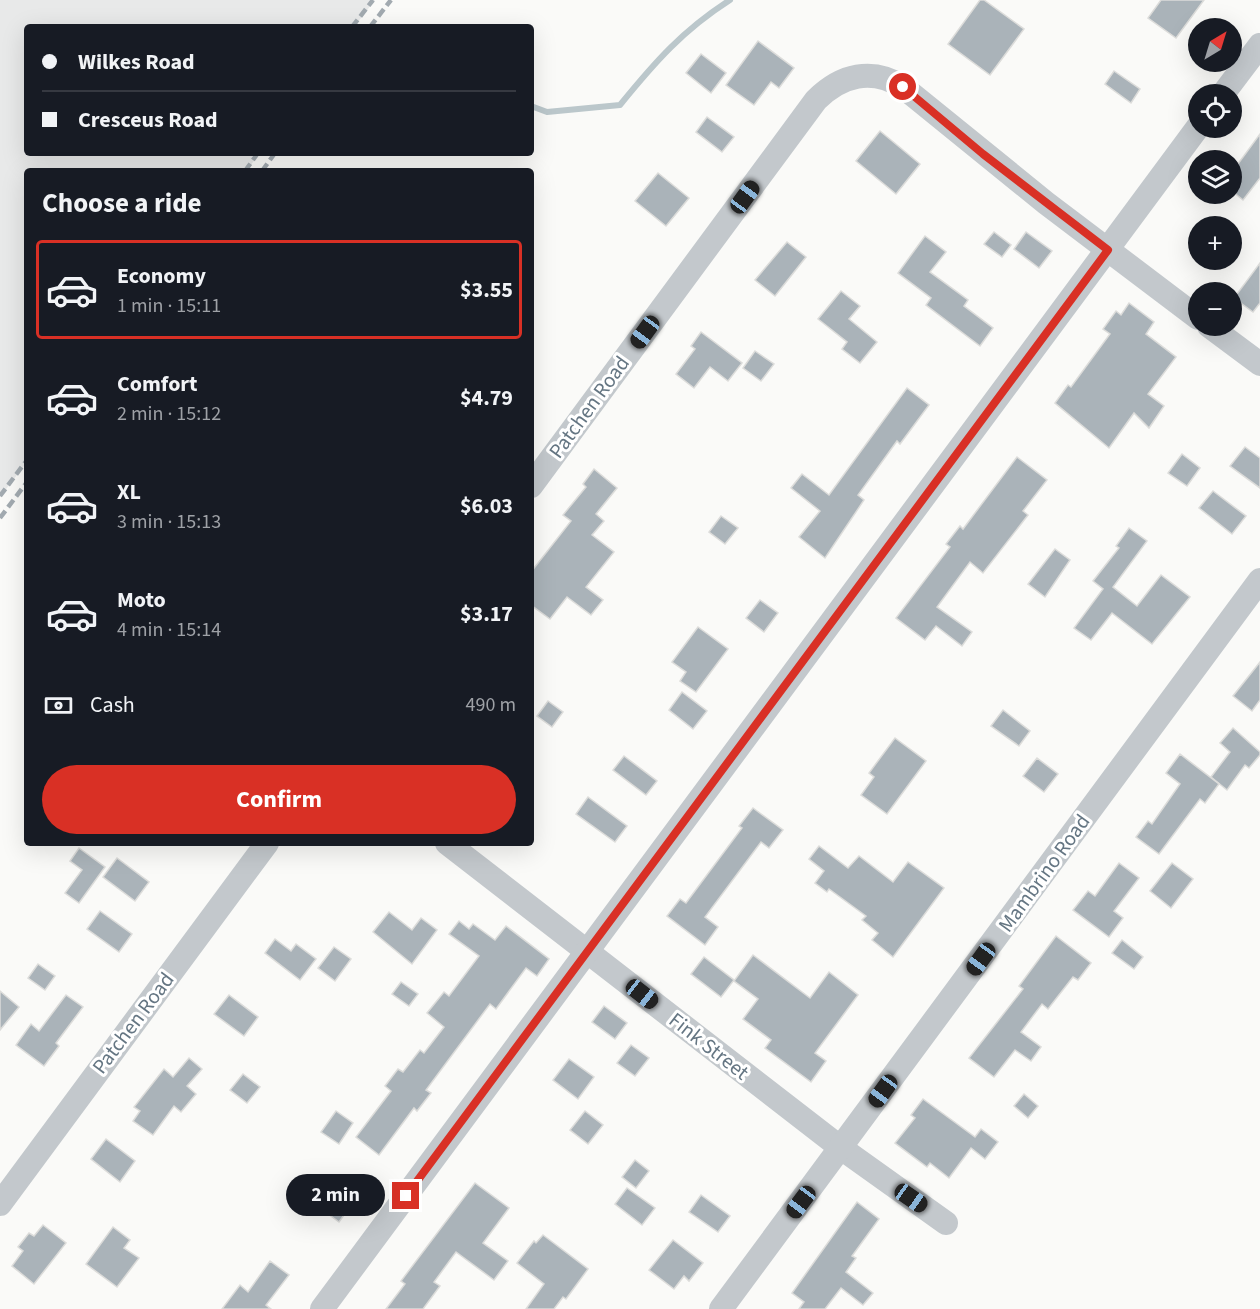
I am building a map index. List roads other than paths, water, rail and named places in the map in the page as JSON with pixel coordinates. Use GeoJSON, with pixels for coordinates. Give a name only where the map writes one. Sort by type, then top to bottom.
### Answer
{"type":"FeatureCollection","features":[{"type":"Feature","properties":{"kind":"street"},"geometry":{"type":"LineString","coordinates":[[1231,84],[1260,45]]}},
{"type":"Feature","properties":{"kind":"street","name":"Patchen Road"},"geometry":{"type":"LineString","coordinates":[[534,482],[816,100],[826,90],[850,78],[878,75],[897,83],[983,154],[1108,250]]}},
{"type":"Feature","properties":{"kind":"street"},"geometry":{"type":"LineString","coordinates":[[322,1309],[1190,138]]}},
{"type":"Feature","properties":{"kind":"street"},"geometry":{"type":"LineString","coordinates":[[1108,250],[1188,310]]}},
{"type":"Feature","properties":{"kind":"street"},"geometry":{"type":"LineString","coordinates":[[1222,336],[1260,364]]}},
{"type":"Feature","properties":{"kind":"street","name":"Mambrino Road"},"geometry":{"type":"LineString","coordinates":[[722,1309],[1260,580]]}},
{"type":"Feature","properties":{"kind":"street","name":"Patchen Road"},"geometry":{"type":"LineString","coordinates":[[0,1204],[265,846]]}},
{"type":"Feature","properties":{"kind":"street","name":"Fink Street"},"geometry":{"type":"LineString","coordinates":[[451,846],[841,1148],[946,1223]]}},
{"type":"Feature","properties":{"kind":"waterway"},"geometry":{"type":"LineString","coordinates":[[534,107],[547,112],[620,105],[670,48],[698,23],[730,0]]}},
{"type":"Feature","properties":{"kind":"railway"},"geometry":{"type":"LineString","coordinates":[[354,24],[373,0]]}},
{"type":"Feature","properties":{"kind":"railway"},"geometry":{"type":"LineString","coordinates":[[372,24],[391,0]]}},
{"type":"Feature","properties":{"kind":"railway"},"geometry":{"type":"LineString","coordinates":[[247,168],[256,156]]}},
{"type":"Feature","properties":{"kind":"railway"},"geometry":{"type":"LineString","coordinates":[[264,168],[273,156]]}},
{"type":"Feature","properties":{"kind":"railway"},"geometry":{"type":"LineString","coordinates":[[0,496],[24,464]]}},
{"type":"Feature","properties":{"kind":"railway"},"geometry":{"type":"LineString","coordinates":[[0,518],[24,486]]}}]}
